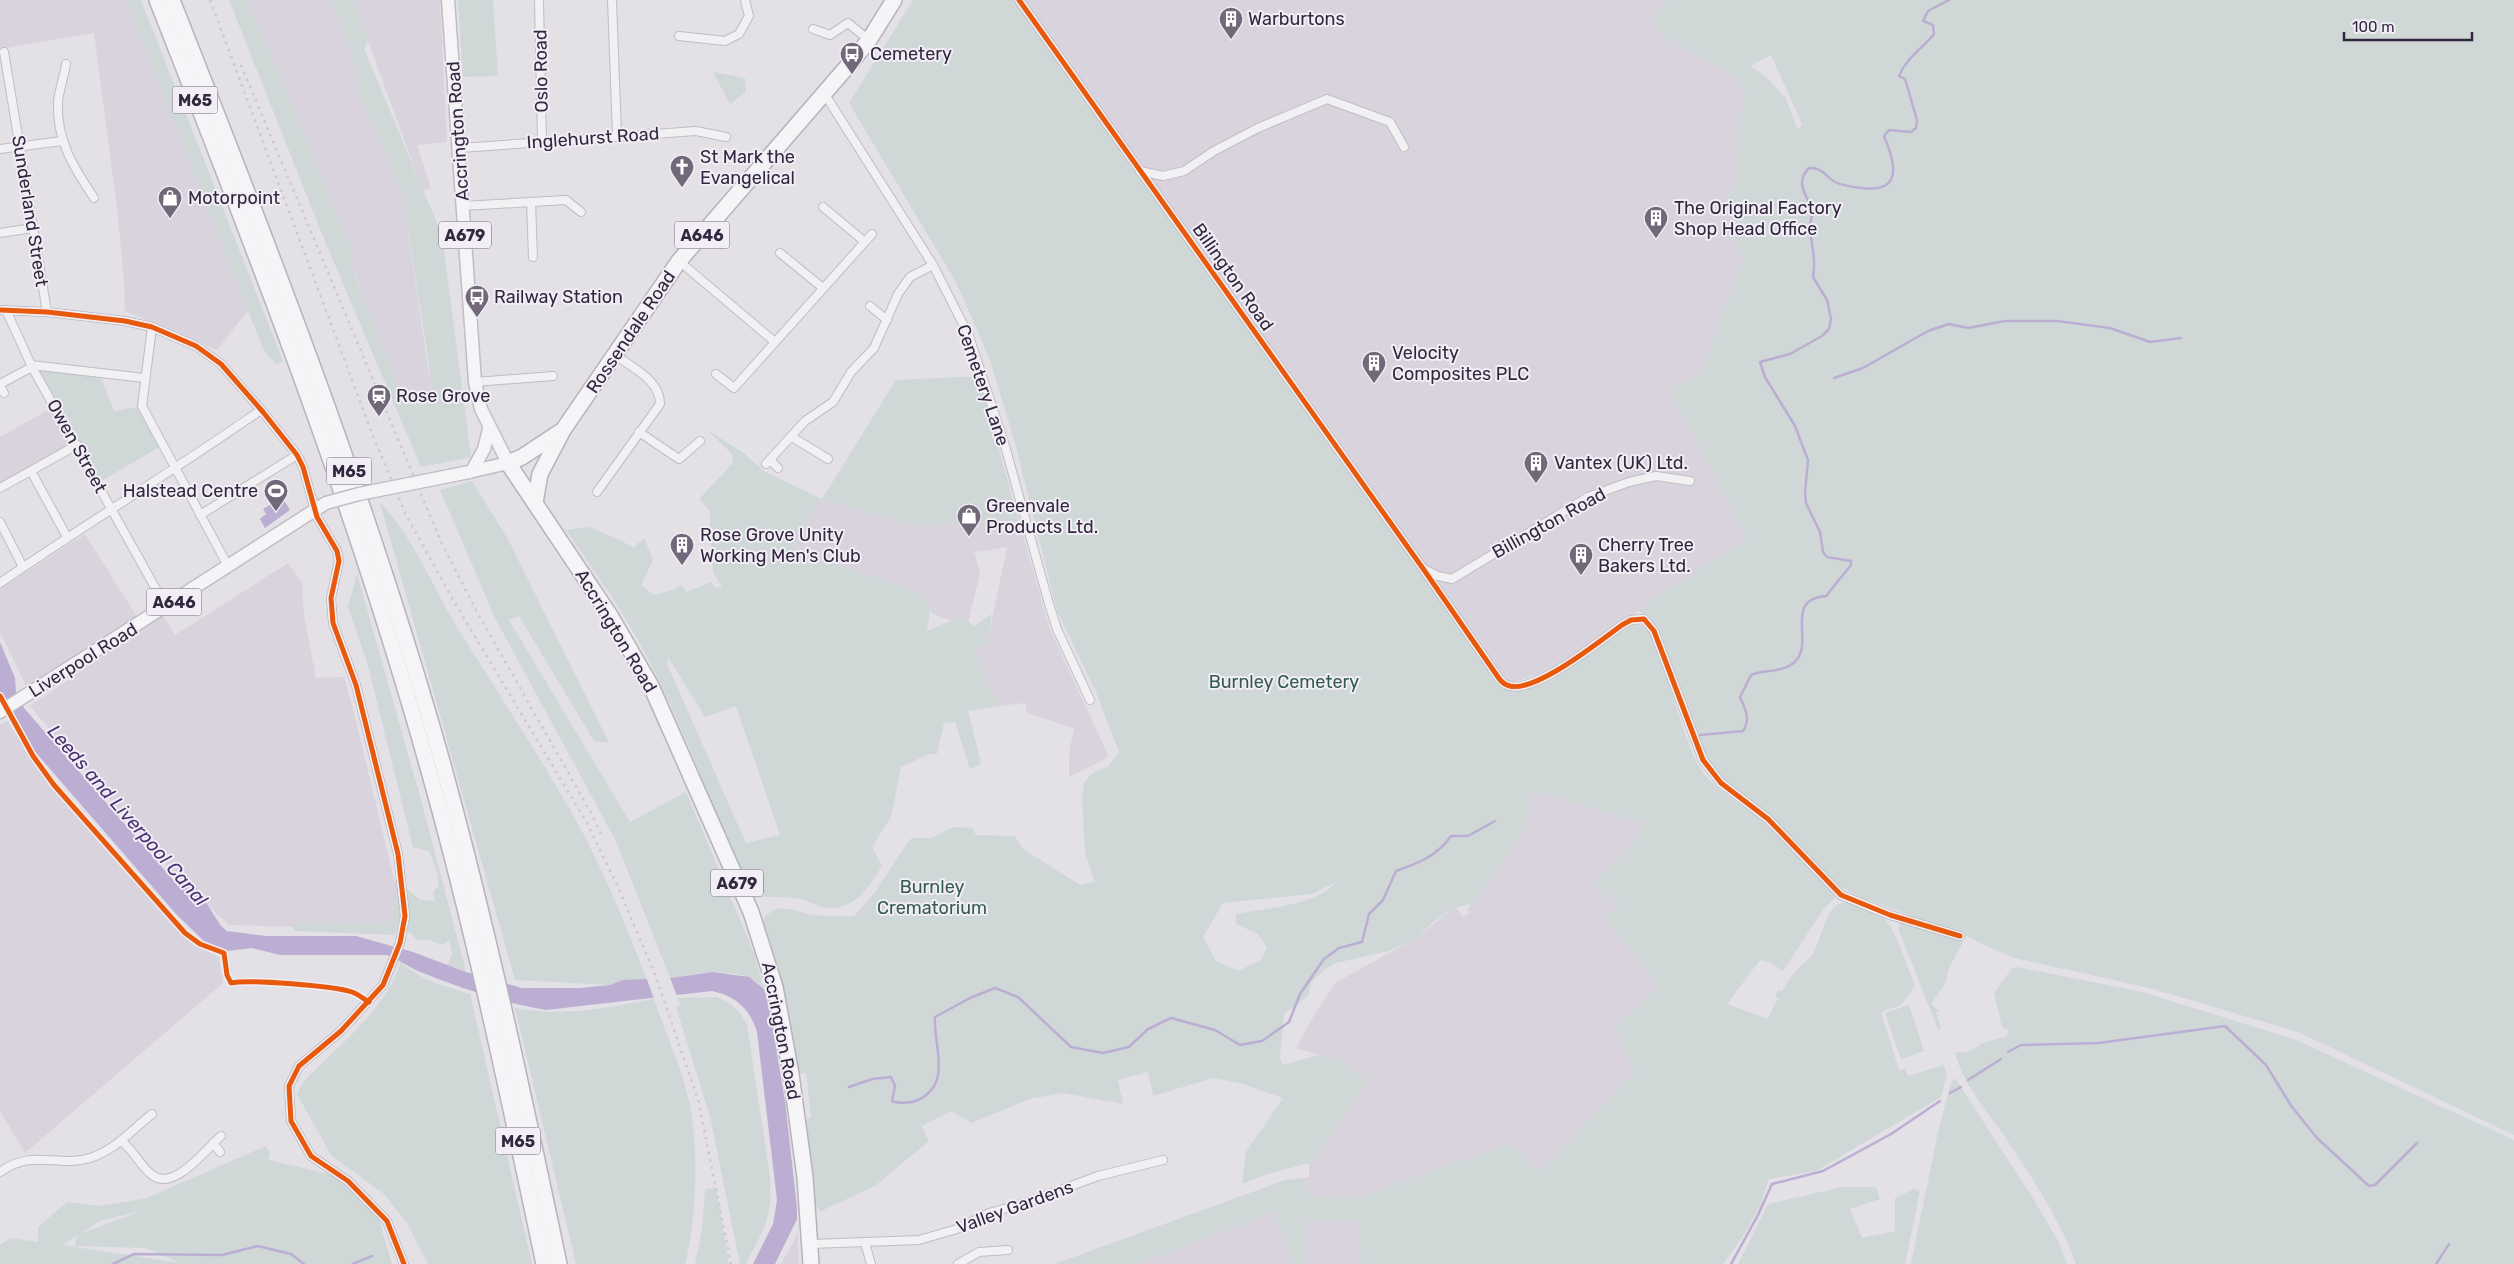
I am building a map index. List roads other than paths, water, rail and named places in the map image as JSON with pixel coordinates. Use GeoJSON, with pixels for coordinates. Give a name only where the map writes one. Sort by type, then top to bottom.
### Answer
{"type":"FeatureCollection","features":[{"type":"Feature","properties":{"kind":"highway"},"geometry":{"type":"LineString","coordinates":[[149,0],[206,147],[234,200]]}},
{"type":"Feature","properties":{"kind":"highway","name":"M65"},"geometry":{"type":"LineString","coordinates":[[156,0],[234,200],[339,482],[373,588],[483,954],[506,1021],[558,1264]]}},
{"type":"Feature","properties":{"kind":"highway","name":"M65"},"geometry":{"type":"LineString","coordinates":[[172,0],[249,195],[314,372],[388,584],[443,765],[483,954],[490,1019],[544,1264]]}},
{"type":"Feature","properties":{"kind":"highway","name":"Rossendale Road"},"geometry":{"type":"LineString","coordinates":[[508,463],[563,430],[615,356],[627,334],[679,261],[869,40],[894,0]]}},
{"type":"Feature","properties":{"kind":"highway"},"geometry":{"type":"LineString","coordinates":[[535,503],[540,474],[563,430]]}},
{"type":"Feature","properties":{"kind":"highway","name":"Accrington Road"},"geometry":{"type":"LineString","coordinates":[[508,463],[611,617],[651,686],[751,912],[773,978],[781,1017],[805,1177],[811,1264]]}},
{"type":"Feature","properties":{"kind":"main road","name":"Accrington Road"},"geometry":{"type":"LineString","coordinates":[[448,0],[460,148],[475,382],[481,409],[489,429],[508,463]]}},
{"type":"Feature","properties":{"kind":"main road"},"geometry":{"type":"LineString","coordinates":[[470,471],[484,449],[489,429]]}},
{"type":"Feature","properties":{"kind":"main road","name":"A646"},"geometry":{"type":"LineString","coordinates":[[321,506],[359,494],[508,463]]}},
{"type":"Feature","properties":{"kind":"main road","name":"Liverpool Road"},"geometry":{"type":"LineString","coordinates":[[1,711],[321,506]]}},
{"type":"Feature","properties":{"kind":"street","name":"Oslo Road"},"geometry":{"type":"LineString","coordinates":[[539,0],[542,142]]}},
{"type":"Feature","properties":{"kind":"street"},"geometry":{"type":"LineString","coordinates":[[612,0],[617,135]]}},
{"type":"Feature","properties":{"kind":"street"},"geometry":{"type":"LineString","coordinates":[[679,36],[725,41],[740,34],[749,16],[745,0]]}},
{"type":"Feature","properties":{"kind":"street","name":"Billington Road"},"geometry":{"type":"LineString","coordinates":[[1019,0],[1424,570],[1438,576],[1452,578],[1588,498],[1629,482],[1656,476],[1690,481]]}},
{"type":"Feature","properties":{"kind":"street"},"geometry":{"type":"LineString","coordinates":[[813,29],[830,35],[848,23],[869,40]]}},
{"type":"Feature","properties":{"kind":"street","name":"Sunderland Street"},"geometry":{"type":"LineString","coordinates":[[4,52],[47,312]]}},
{"type":"Feature","properties":{"kind":"street"},"geometry":{"type":"LineString","coordinates":[[66,64],[58,102],[62,141],[72,166],[94,198]]}},
{"type":"Feature","properties":{"kind":"street","name":"Cemetery Lane"},"geometry":{"type":"LineString","coordinates":[[824,93],[933,265],[969,336],[1005,446],[1049,604],[1058,629],[1090,700]]}},
{"type":"Feature","properties":{"kind":"street"},"geometry":{"type":"LineString","coordinates":[[1140,170],[1162,176],[1184,171],[1214,151],[1258,128],[1327,99],[1390,122],[1404,147]]}},
{"type":"Feature","properties":{"kind":"street","name":"Inglehurst Road"},"geometry":{"type":"LineString","coordinates":[[460,148],[617,135],[696,131],[726,137]]}},
{"type":"Feature","properties":{"kind":"street"},"geometry":{"type":"LineString","coordinates":[[0,149],[62,141]]}},
{"type":"Feature","properties":{"kind":"street"},"geometry":{"type":"LineString","coordinates":[[463,206],[566,200],[582,212]]}},
{"type":"Feature","properties":{"kind":"street"},"geometry":{"type":"LineString","coordinates":[[531,202],[533,257]]}},
{"type":"Feature","properties":{"kind":"street"},"geometry":{"type":"LineString","coordinates":[[823,206],[865,242]]}},
{"type":"Feature","properties":{"kind":"street"},"geometry":{"type":"LineString","coordinates":[[0,233],[33,228]]}},
{"type":"Feature","properties":{"kind":"street"},"geometry":{"type":"LineString","coordinates":[[716,374],[734,388],[872,234]]}},
{"type":"Feature","properties":{"kind":"street"},"geometry":{"type":"LineString","coordinates":[[780,253],[823,288]]}},
{"type":"Feature","properties":{"kind":"street"},"geometry":{"type":"LineString","coordinates":[[679,261],[775,342]]}},
{"type":"Feature","properties":{"kind":"street"},"geometry":{"type":"LineString","coordinates":[[778,468],[768,462],[805,421],[833,402],[851,372],[874,348],[898,294],[910,277],[933,265]]}},
{"type":"Feature","properties":{"kind":"street"},"geometry":{"type":"LineString","coordinates":[[870,306],[886,320]]}},
{"type":"Feature","properties":{"kind":"street"},"geometry":{"type":"LineString","coordinates":[[3,310],[47,312],[152,327],[196,346],[221,364],[297,455],[321,506],[317,517],[337,550],[340,561],[331,598],[333,623],[361,704],[398,854],[405,916],[400,943],[393,965],[383,984],[369,1002],[341,1031],[299,1066],[289,1086],[291,1121],[311,1156],[348,1181],[387,1221],[404,1264]]}},
{"type":"Feature","properties":{"kind":"street","name":"Owen Street"},"geometry":{"type":"LineString","coordinates":[[3,310],[32,366],[166,607]]}},
{"type":"Feature","properties":{"kind":"street"},"geometry":{"type":"LineString","coordinates":[[152,327],[144,378],[142,406],[228,566]]}},
{"type":"Feature","properties":{"kind":"street"},"geometry":{"type":"LineString","coordinates":[[598,492],[660,404],[660,395],[656,385],[615,356]]}},
{"type":"Feature","properties":{"kind":"street"},"geometry":{"type":"LineString","coordinates":[[1,388],[32,366],[144,378]]}},
{"type":"Feature","properties":{"kind":"street"},"geometry":{"type":"LineString","coordinates":[[475,382],[553,376]]}},
{"type":"Feature","properties":{"kind":"street"},"geometry":{"type":"LineString","coordinates":[[0,583],[67,537],[176,470],[261,410]]}},
{"type":"Feature","properties":{"kind":"street"},"geometry":{"type":"LineString","coordinates":[[639,432],[679,459],[700,441]]}},
{"type":"Feature","properties":{"kind":"street"},"geometry":{"type":"LineString","coordinates":[[792,437],[828,459]]}},
{"type":"Feature","properties":{"kind":"street"},"geometry":{"type":"LineString","coordinates":[[0,488],[77,445]]}},
{"type":"Feature","properties":{"kind":"street"},"geometry":{"type":"LineString","coordinates":[[200,515],[297,455]]}},
{"type":"Feature","properties":{"kind":"street"},"geometry":{"type":"LineString","coordinates":[[31,471],[67,537]]}},
{"type":"Feature","properties":{"kind":"street"},"geometry":{"type":"LineString","coordinates":[[0,522],[23,567]]}},
{"type":"Feature","properties":{"kind":"street"},"geometry":{"type":"LineString","coordinates":[[1424,570],[1498,678],[1507,685],[1517,687],[1543,679],[1622,625],[1631,620],[1644,619],[1654,630],[1703,760],[1721,783],[1768,819],[1841,895],[1892,916],[1960,936]]}},
{"type":"Feature","properties":{"kind":"street"},"geometry":{"type":"LineString","coordinates":[[0,1172],[17,1162],[28,1160],[68,1161],[92,1158],[121,1141],[152,1114]]}},
{"type":"Feature","properties":{"kind":"street"},"geometry":{"type":"LineString","coordinates":[[121,1141],[129,1146],[152,1175],[167,1179],[182,1174],[221,1136]]}},
{"type":"Feature","properties":{"kind":"street"},"geometry":{"type":"LineString","coordinates":[[213,1143],[220,1152]]}},
{"type":"Feature","properties":{"kind":"street","name":"Valley Gardens"},"geometry":{"type":"LineString","coordinates":[[811,1244],[919,1240],[957,1229],[989,1213],[1028,1202],[1098,1176],[1163,1160]]}},
{"type":"Feature","properties":{"kind":"street"},"geometry":{"type":"LineString","coordinates":[[865,1243],[871,1264]]}},
{"type":"Feature","properties":{"kind":"street","name":"Valley Gardens"},"geometry":{"type":"LineString","coordinates":[[958,1264],[979,1252],[1008,1250]]}},
{"type":"Feature","properties":{"kind":"waterway"},"geometry":{"type":"LineString","coordinates":[[1700,735],[1743,731],[1747,718],[1740,697],[1751,675],[1785,668],[1798,658],[1802,648],[1802,615],[1805,606],[1812,599],[1826,596],[1851,565],[1851,561],[1827,557],[1823,552],[1820,532],[1806,503],[1808,460],[1795,426],[1765,377],[1760,362],[1790,354],[1822,336],[1829,329],[1831,319],[1827,300],[1813,277],[1814,259],[1810,227],[1812,211],[1802,184],[1805,173],[1809,168],[1817,169],[1838,183],[1862,188],[1885,186],[1890,181],[1893,174],[1893,165],[1884,136],[1889,130],[1911,132],[1916,128],[1917,120],[1905,79],[1899,76],[1910,59],[1934,34],[1933,25],[1923,21],[1928,11],[1949,0]]}},
{"type":"Feature","properties":{"kind":"waterway"},"geometry":{"type":"LineString","coordinates":[[1834,378],[1863,368],[1928,331],[1949,324],[1968,328],[2005,321],[2057,321],[2110,328],[2150,342],[2181,338]]}},
{"type":"Feature","properties":{"kind":"waterway"},"geometry":{"type":"LineString","coordinates":[[849,1087],[872,1079],[891,1077],[895,1086],[892,1101],[898,1103],[912,1102],[929,1093],[935,1084],[939,1063],[935,1017],[970,998],[995,988],[1018,997],[1071,1047],[1103,1053],[1129,1047],[1148,1029],[1171,1018],[1215,1030],[1240,1045],[1262,1041],[1289,1022],[1300,994],[1324,959],[1339,948],[1362,942],[1369,914],[1383,900],[1396,871],[1434,854],[1451,836],[1468,836],[1495,821]]}},
{"type":"Feature","properties":{"kind":"waterway"},"geometry":{"type":"LineString","coordinates":[[2008,1052],[2021,1045],[2099,1043],[2225,1026],[2266,1065],[2292,1107],[2317,1138],[2369,1186],[2375,1185],[2417,1143]]}},
{"type":"Feature","properties":{"kind":"waterway"},"geometry":{"type":"LineString","coordinates":[[1968,1080],[2001,1059]]}},
{"type":"Feature","properties":{"kind":"waterway"},"geometry":{"type":"LineString","coordinates":[[1950,1093],[1961,1087]]}},
{"type":"Feature","properties":{"kind":"waterway"},"geometry":{"type":"LineString","coordinates":[[1731,1264],[1758,1215],[1772,1184],[1823,1171],[1891,1134],[1940,1101]]}},
{"type":"Feature","properties":{"kind":"waterway"},"geometry":{"type":"LineString","coordinates":[[2436,1264],[2449,1244]]}},
{"type":"Feature","properties":{"kind":"waterway"},"geometry":{"type":"LineString","coordinates":[[113,1264],[134,1254],[222,1255],[258,1246],[291,1254],[304,1264]]}},
{"type":"Feature","properties":{"kind":"waterway"},"geometry":{"type":"LineString","coordinates":[[353,1264],[372,1256]]}},
{"type":"Feature","properties":{"kind":"railway"},"geometry":{"type":"LineString","coordinates":[[210,0],[371,431],[406,515],[456,605],[587,823],[617,885],[654,972],[698,1099],[731,1264]]}},
{"type":"Feature","properties":{"kind":"railway"},"geometry":{"type":"LineString","coordinates":[[241,65],[442,544],[476,610],[591,813],[602,836]]}},
{"type":"Feature","properties":{"kind":"place","name":"Warburtons"},"geometry":{"type":"Point","coordinates":[1231,40]}},
{"type":"Feature","properties":{"kind":"place","name":"Cemetery"},"geometry":{"type":"Point","coordinates":[852,75]}},
{"type":"Feature","properties":{"kind":"place","name":"St Mark the Evangelical"},"geometry":{"type":"Point","coordinates":[682,188]}},
{"type":"Feature","properties":{"kind":"place","name":"Motorpoint"},"geometry":{"type":"Point","coordinates":[170,219]}},
{"type":"Feature","properties":{"kind":"place","name":"The Original Factory Shop Head Office"},"geometry":{"type":"Point","coordinates":[1656,239]}},
{"type":"Feature","properties":{"kind":"place","name":"Railway Station"},"geometry":{"type":"Point","coordinates":[477,318]}},
{"type":"Feature","properties":{"kind":"place","name":"Velocity Composites PLC"},"geometry":{"type":"Point","coordinates":[1374,384]}},
{"type":"Feature","properties":{"kind":"place","name":"Rose Grove"},"geometry":{"type":"Point","coordinates":[379,417]}},
{"type":"Feature","properties":{"kind":"place","name":"Vantex (UK) Ltd."},"geometry":{"type":"Point","coordinates":[1536,484]}},
{"type":"Feature","properties":{"kind":"place","name":"Halstead Centre"},"geometry":{"type":"Point","coordinates":[276,512]}},
{"type":"Feature","properties":{"kind":"place","name":"Greenvale Products Ltd."},"geometry":{"type":"Point","coordinates":[969,537]}},
{"type":"Feature","properties":{"kind":"place","name":"Rose Grove Unity Working Men's Club"},"geometry":{"type":"Point","coordinates":[682,566]}},
{"type":"Feature","properties":{"kind":"place","name":"Cherry Tree Bakers Ltd."},"geometry":{"type":"Point","coordinates":[1581,576]}},
{"type":"Feature","properties":{"kind":"park label","name":"Burnley Cemetery"},"geometry":{"type":"Point","coordinates":[1284,682]}},
{"type":"Feature","properties":{"kind":"park label","name":"Burnley Crematorium"},"geometry":{"type":"Point","coordinates":[932,898]}},
{"type":"Feature","properties":{"kind":"water label","name":"Leeds and Liverpool Canal"},"geometry":{"type":"Point","coordinates":[128,815]}}]}
